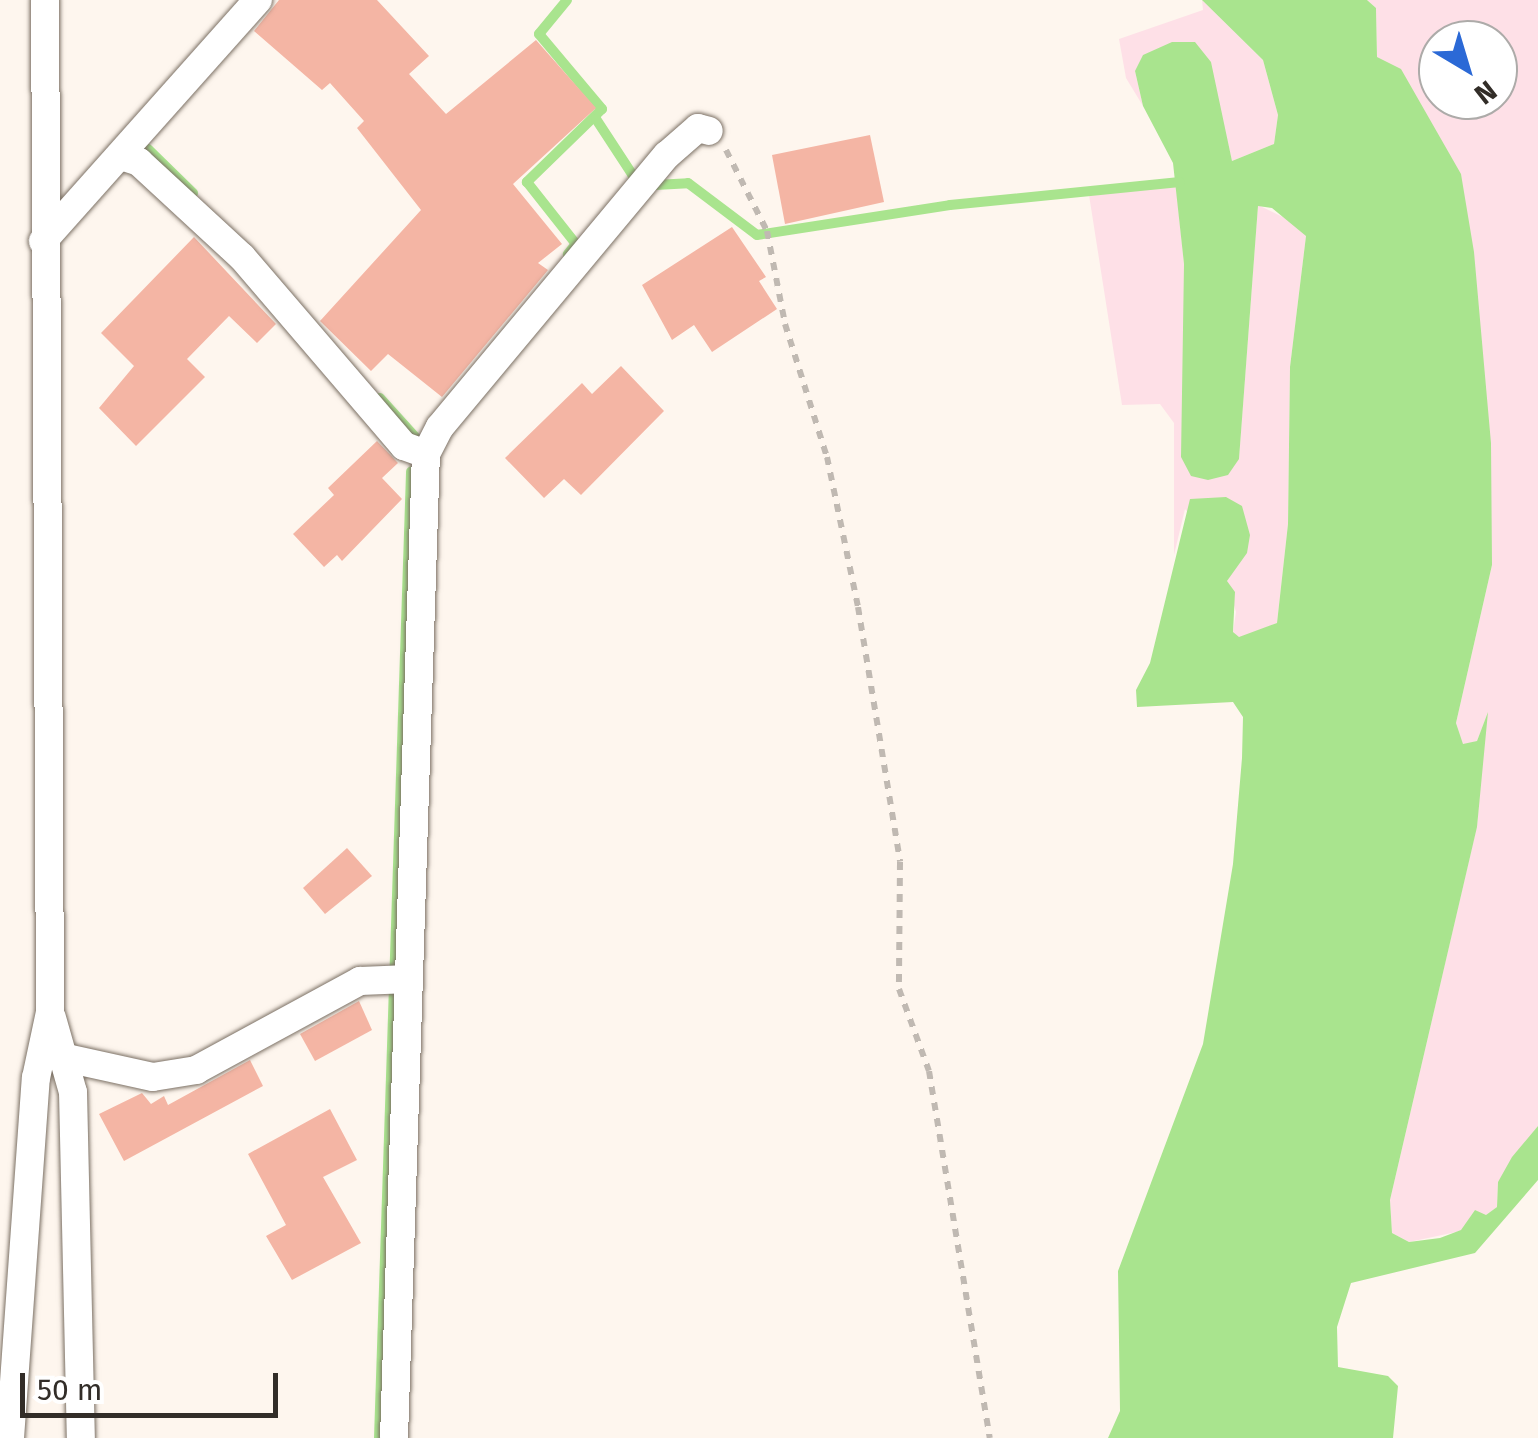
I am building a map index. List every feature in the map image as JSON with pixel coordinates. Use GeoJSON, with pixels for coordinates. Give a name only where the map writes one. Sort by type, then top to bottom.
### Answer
{"type":"FeatureCollection","features":[{"type":"Feature","properties":{"kind":"street"},"geometry":{"type":"LineString","coordinates":[[10,1438],[53,1056],[43,241],[45,0]]}},
{"type":"Feature","properties":{"kind":"street"},"geometry":{"type":"LineString","coordinates":[[43,241],[124,157],[258,0]]}},
{"type":"Feature","properties":{"kind":"street"},"geometry":{"type":"LineString","coordinates":[[394,1438],[399,980],[426,454],[440,428],[647,179],[686,136],[709,131]]}},
{"type":"Feature","properties":{"kind":"street"},"geometry":{"type":"LineString","coordinates":[[124,157],[139,162],[242,258],[404,446],[426,454]]}},
{"type":"Feature","properties":{"kind":"street"},"geometry":{"type":"LineString","coordinates":[[53,1056],[153,1077],[196,1070],[360,981],[399,980]]}},
{"type":"Feature","properties":{"kind":"street"},"geometry":{"type":"LineString","coordinates":[[53,1056],[73,1092],[81,1438]]}},
{"type":"Feature","properties":{"kind":"path"},"geometry":{"type":"LineString","coordinates":[[709,131],[744,177],[766,231],[786,324],[827,458],[858,607],[900,862],[899,989],[930,1071],[990,1438]]}},
{"type":"Feature","properties":{"kind":"shaded area"},"geometry":{"type":"Polygon","coordinates":[[[1202,0],[1263,60],[1278,115],[1274,144],[1232,161],[1218,101],[1135,71],[1143,106],[1126,78],[1119,39],[1203,10],[1202,0]]]}},
{"type":"Feature","properties":{"kind":"shaded area"},"geometry":{"type":"Polygon","coordinates":[[[1202,0],[1367,0],[1376,8],[1377,57],[1401,69],[1418,99],[1418,120],[1430,120],[1461,174],[1474,252],[1491,443],[1492,565],[1456,723],[1463,744],[1477,741],[1488,712],[1477,827],[1390,1200],[1392,1233],[1409,1242],[1440,1238],[1461,1230],[1475,1210],[1486,1215],[1497,1207],[1498,1182],[1512,1157],[1538,1126],[1538,1180],[1475,1253],[1351,1283],[1337,1327],[1338,1367],[1388,1376],[1398,1386],[1393,1438],[1108,1438],[1120,1411],[1118,1271],[1203,1044],[1233,864],[1242,758],[1243,717],[1233,702],[1137,707],[1136,690],[1150,663],[1190,499],[1226,497],[1242,506],[1250,535],[1247,553],[1227,581],[1235,592],[1233,632],[1239,637],[1277,623],[1288,524],[1290,367],[1306,236],[1272,208],[1258,206],[1239,459],[1228,475],[1208,480],[1191,476],[1181,457],[1184,264],[1173,163],[1143,106],[1135,71],[1143,55],[1172,42],[1195,42],[1211,62],[1232,161],[1274,144],[1278,115],[1263,60],[1202,0]]]}},
{"type":"Feature","properties":{"kind":"shaded area"},"geometry":{"type":"Polygon","coordinates":[[[1367,0],[1538,0],[1538,1126],[1498,1182],[1497,1207],[1485,1216],[1475,1210],[1461,1231],[1409,1242],[1392,1233],[1390,1200],[1477,826],[1486,718],[1477,741],[1463,745],[1456,723],[1492,565],[1377,57],[1376,8],[1367,0]]]}},
{"type":"Feature","properties":{"kind":"shaded area"},"geometry":{"type":"Polygon","coordinates":[[[1176,186],[1184,264],[1239,458],[1258,205],[1299,225],[1306,236],[1290,367],[1288,524],[1277,623],[1239,638],[1233,632],[1236,612],[1227,581],[1234,569],[1185,509],[1174,555],[1174,423],[1160,404],[1122,405],[1089,195],[1176,186]]]}},
{"type":"Feature","properties":{"kind":"building"},"geometry":{"type":"Polygon","coordinates":[[[279,0],[377,0],[429,56],[409,74],[446,114],[536,40],[596,108],[513,184],[562,244],[538,263],[548,270],[442,397],[388,354],[371,371],[320,321],[421,210],[357,128],[364,121],[330,83],[322,90],[254,31],[279,0]]]}},
{"type":"Feature","properties":{"kind":"building"},"geometry":{"type":"Polygon","coordinates":[[[870,135],[884,202],[785,224],[772,155],[870,135]]]}},
{"type":"Feature","properties":{"kind":"building"},"geometry":{"type":"Polygon","coordinates":[[[732,227],[766,277],[759,281],[777,309],[712,352],[694,325],[672,340],[642,285],[732,227]]]}},
{"type":"Feature","properties":{"kind":"building"},"geometry":{"type":"Polygon","coordinates":[[[194,237],[276,324],[257,343],[229,316],[187,359],[205,377],[136,446],[99,408],[134,366],[101,333],[194,237]]]}},
{"type":"Feature","properties":{"kind":"building"},"geometry":{"type":"Polygon","coordinates":[[[621,366],[664,411],[581,495],[564,479],[544,498],[505,458],[582,383],[592,394],[621,366]]]}},
{"type":"Feature","properties":{"kind":"building"},"geometry":{"type":"Polygon","coordinates":[[[377,441],[398,463],[382,478],[402,499],[342,561],[337,555],[324,567],[293,534],[334,495],[328,488],[377,441]]]}},
{"type":"Feature","properties":{"kind":"building"},"geometry":{"type":"Polygon","coordinates":[[[347,848],[372,876],[325,914],[303,888],[347,848]]]}},
{"type":"Feature","properties":{"kind":"building"},"geometry":{"type":"Polygon","coordinates":[[[359,1001],[372,1030],[315,1061],[300,1034],[359,1001]]]}},
{"type":"Feature","properties":{"kind":"building"},"geometry":{"type":"Polygon","coordinates":[[[250,1060],[263,1086],[124,1161],[99,1114],[142,1093],[151,1104],[164,1096],[168,1105],[250,1060]]]}},
{"type":"Feature","properties":{"kind":"building"},"geometry":{"type":"Polygon","coordinates":[[[330,1109],[357,1160],[323,1177],[361,1243],[292,1280],[266,1236],[286,1225],[248,1154],[330,1109]]]}},
{"type":"Feature","properties":{"kind":"waterway"},"geometry":{"type":"LineString","coordinates":[[567,0],[539,34],[602,109],[527,182],[576,244],[568,254]]}},
{"type":"Feature","properties":{"kind":"waterway"},"geometry":{"type":"LineString","coordinates":[[596,119],[632,174],[655,185],[688,183],[757,235],[950,205],[1180,182]]}},
{"type":"Feature","properties":{"kind":"waterway"},"geometry":{"type":"LineString","coordinates":[[148,149],[193,193]]}},
{"type":"Feature","properties":{"kind":"waterway"},"geometry":{"type":"LineString","coordinates":[[380,398],[418,440]]}},
{"type":"Feature","properties":{"kind":"waterway"},"geometry":{"type":"LineString","coordinates":[[379,1438],[411,472]]}}]}
